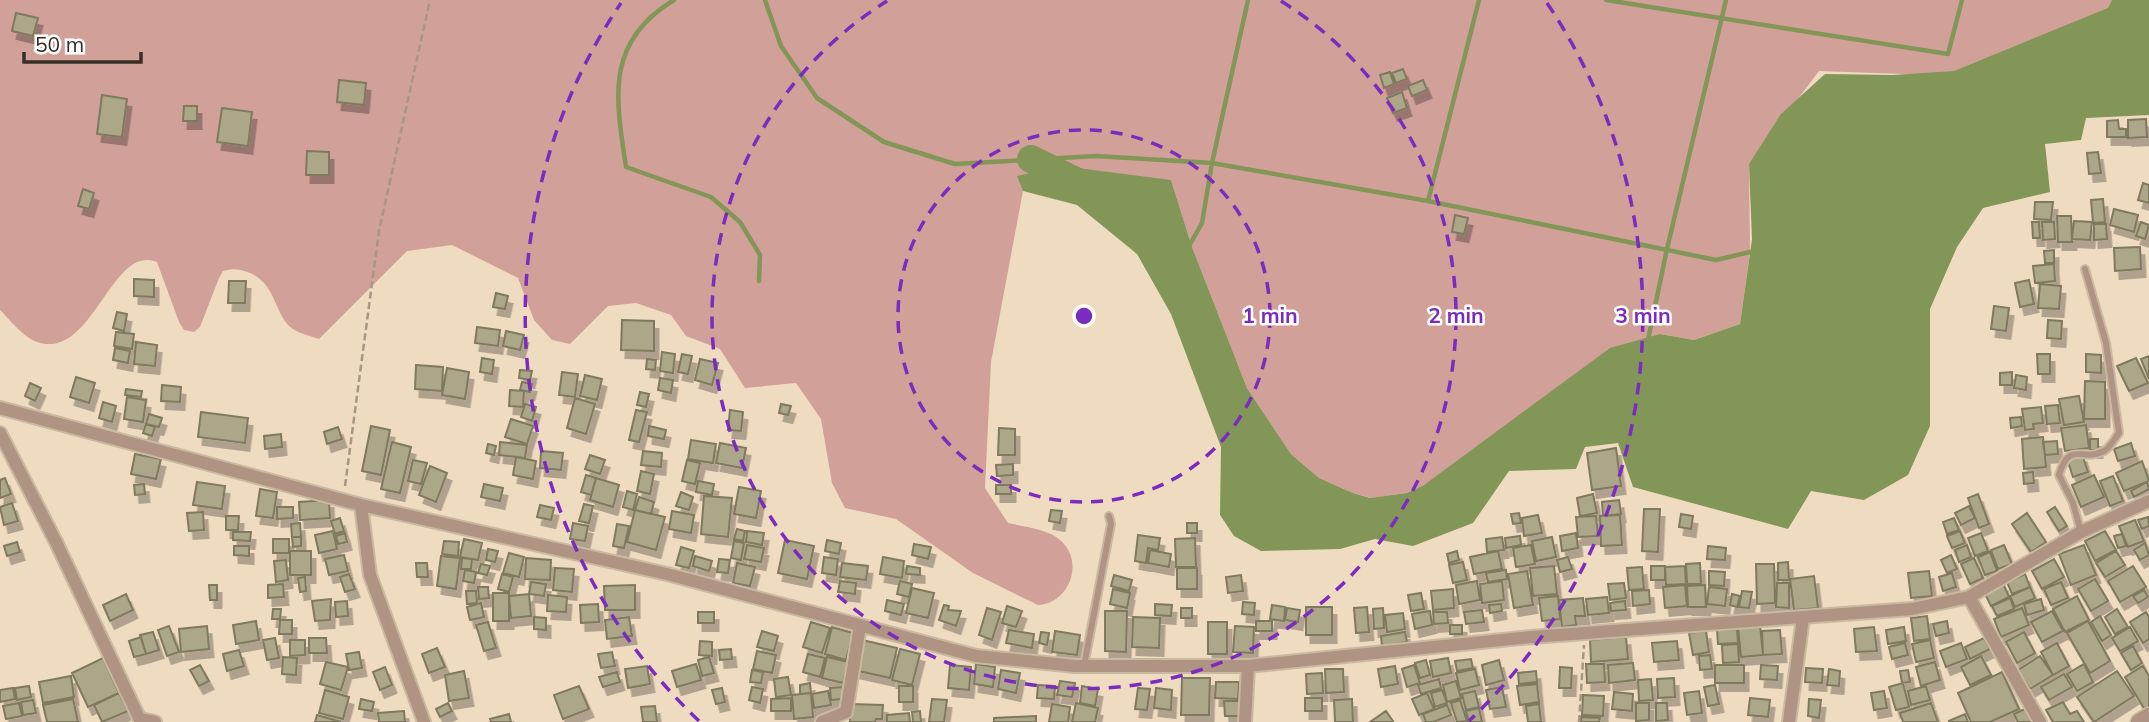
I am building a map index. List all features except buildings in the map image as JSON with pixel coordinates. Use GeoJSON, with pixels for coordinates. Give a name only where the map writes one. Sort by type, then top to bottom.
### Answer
{"type":"FeatureCollection","features":[{"type":"Feature","properties":{"kind":"street"},"geometry":{"type":"LineString","coordinates":[[0,408],[361,505],[667,574],[976,656],[1084,666],[1248,666],[1585,633],[1912,609],[1969,597],[2081,532],[2149,501]]}},
{"type":"Feature","properties":{"kind":"street"},"geometry":{"type":"LineString","coordinates":[[0,433],[56,542],[140,721],[155,722]]}},
{"type":"Feature","properties":{"kind":"street"},"geometry":{"type":"LineString","coordinates":[[361,505],[370,575],[424,722]]}},
{"type":"Feature","properties":{"kind":"street"},"geometry":{"type":"LineString","coordinates":[[1969,597],[2040,722]]}},
{"type":"Feature","properties":{"kind":"street"},"geometry":{"type":"LineString","coordinates":[[1789,722],[1803,618]]}},
{"type":"Feature","properties":{"kind":"street"},"geometry":{"type":"LineString","coordinates":[[822,722],[846,712],[860,626]]}},
{"type":"Feature","properties":{"kind":"street"},"geometry":{"type":"LineString","coordinates":[[1245,722],[1248,666]]}},
{"type":"Feature","properties":{"kind":"street"},"geometry":{"type":"LineString","coordinates":[[2139,722],[2149,716]]}},
{"type":"Feature","properties":{"kind":"lane"},"geometry":{"type":"LineString","coordinates":[[2081,532],[2073,503],[2059,475],[2064,460],[2073,453],[2102,453],[2119,433],[2106,343],[2085,269]]}},
{"type":"Feature","properties":{"kind":"lane"},"geometry":{"type":"LineString","coordinates":[[1084,666],[1111,524],[1110,516]]}},
{"type":"Feature","properties":{"kind":"path"},"geometry":{"type":"LineString","coordinates":[[343,500],[379,232],[430,0]]}},
{"type":"Feature","properties":{"kind":"path"},"geometry":{"type":"LineString","coordinates":[[1579,722],[1585,633]]}},
{"type":"Feature","properties":{"kind":"shaded area"},"geometry":{"type":"Polygon","coordinates":[[[0,0],[2120,0],[2118,6],[1959,76],[1819,71],[1749,164],[1750,252],[1740,324],[1694,340],[1660,334],[1424,485],[1407,493],[1371,498],[1353,493],[1319,478],[1291,454],[1247,388],[1192,247],[1171,180],[1018,176],[1023,191],[991,362],[985,488],[1008,523],[1049,533],[1068,549],[1072,569],[1066,589],[1058,597],[1038,605],[973,573],[896,519],[845,508],[832,483],[821,419],[796,383],[745,388],[720,349],[686,336],[671,315],[636,303],[608,306],[570,344],[552,340],[534,320],[518,278],[452,245],[407,251],[319,339],[293,329],[259,278],[237,269],[223,271],[200,327],[194,332],[184,330],[157,262],[141,261],[127,269],[73,335],[56,343],[32,340],[0,310],[0,0]]]}},
{"type":"Feature","properties":{"kind":"shaded area"},"geometry":{"type":"Polygon","coordinates":[[[2112,0],[2149,0],[2149,115],[2086,118],[2081,140],[2045,144],[2050,192],[1983,208],[1957,247],[1930,309],[1930,426],[1908,475],[1864,500],[1811,491],[1788,529],[1633,487],[1618,443],[1585,447],[1576,469],[1509,471],[1473,523],[1413,546],[1375,539],[1340,549],[1261,551],[1234,536],[1220,515],[1221,447],[1171,314],[1137,254],[1077,205],[1023,191],[1017,176],[1062,166],[1171,180],[1192,247],[1247,388],[1291,454],[1319,478],[1353,493],[1370,498],[1407,493],[1424,485],[1610,348],[1660,334],[1694,340],[1740,324],[1752,239],[1749,164],[1781,114],[1825,74],[1893,75],[1954,71],[2108,8],[2112,0]]]}},
{"type":"Feature","properties":{"kind":"waterway"},"geometry":{"type":"LineString","coordinates":[[674,0],[651,16],[625,53],[618,95],[626,167],[711,197],[740,222],[760,255],[759,281]]}},
{"type":"Feature","properties":{"kind":"waterway"},"geometry":{"type":"LineString","coordinates":[[765,0],[781,46],[817,98],[884,142],[955,164],[1096,156],[1212,163],[1428,201]]}},
{"type":"Feature","properties":{"kind":"waterway"},"geometry":{"type":"LineString","coordinates":[[1189,246],[1202,223],[1212,163],[1248,0]]}},
{"type":"Feature","properties":{"kind":"waterway"},"geometry":{"type":"LineString","coordinates":[[1479,0],[1428,201],[1716,260],[1750,252]]}},
{"type":"Feature","properties":{"kind":"waterway"},"geometry":{"type":"LineString","coordinates":[[1606,0],[1948,54],[1962,0]]}},
{"type":"Feature","properties":{"kind":"waterway"},"geometry":{"type":"LineString","coordinates":[[1648,340],[1726,0]]}},
{"type":"Feature","properties":{"kind":"waterway"},"geometry":{"type":"LineString","coordinates":[[1031,159],[1082,184]]}}]}
